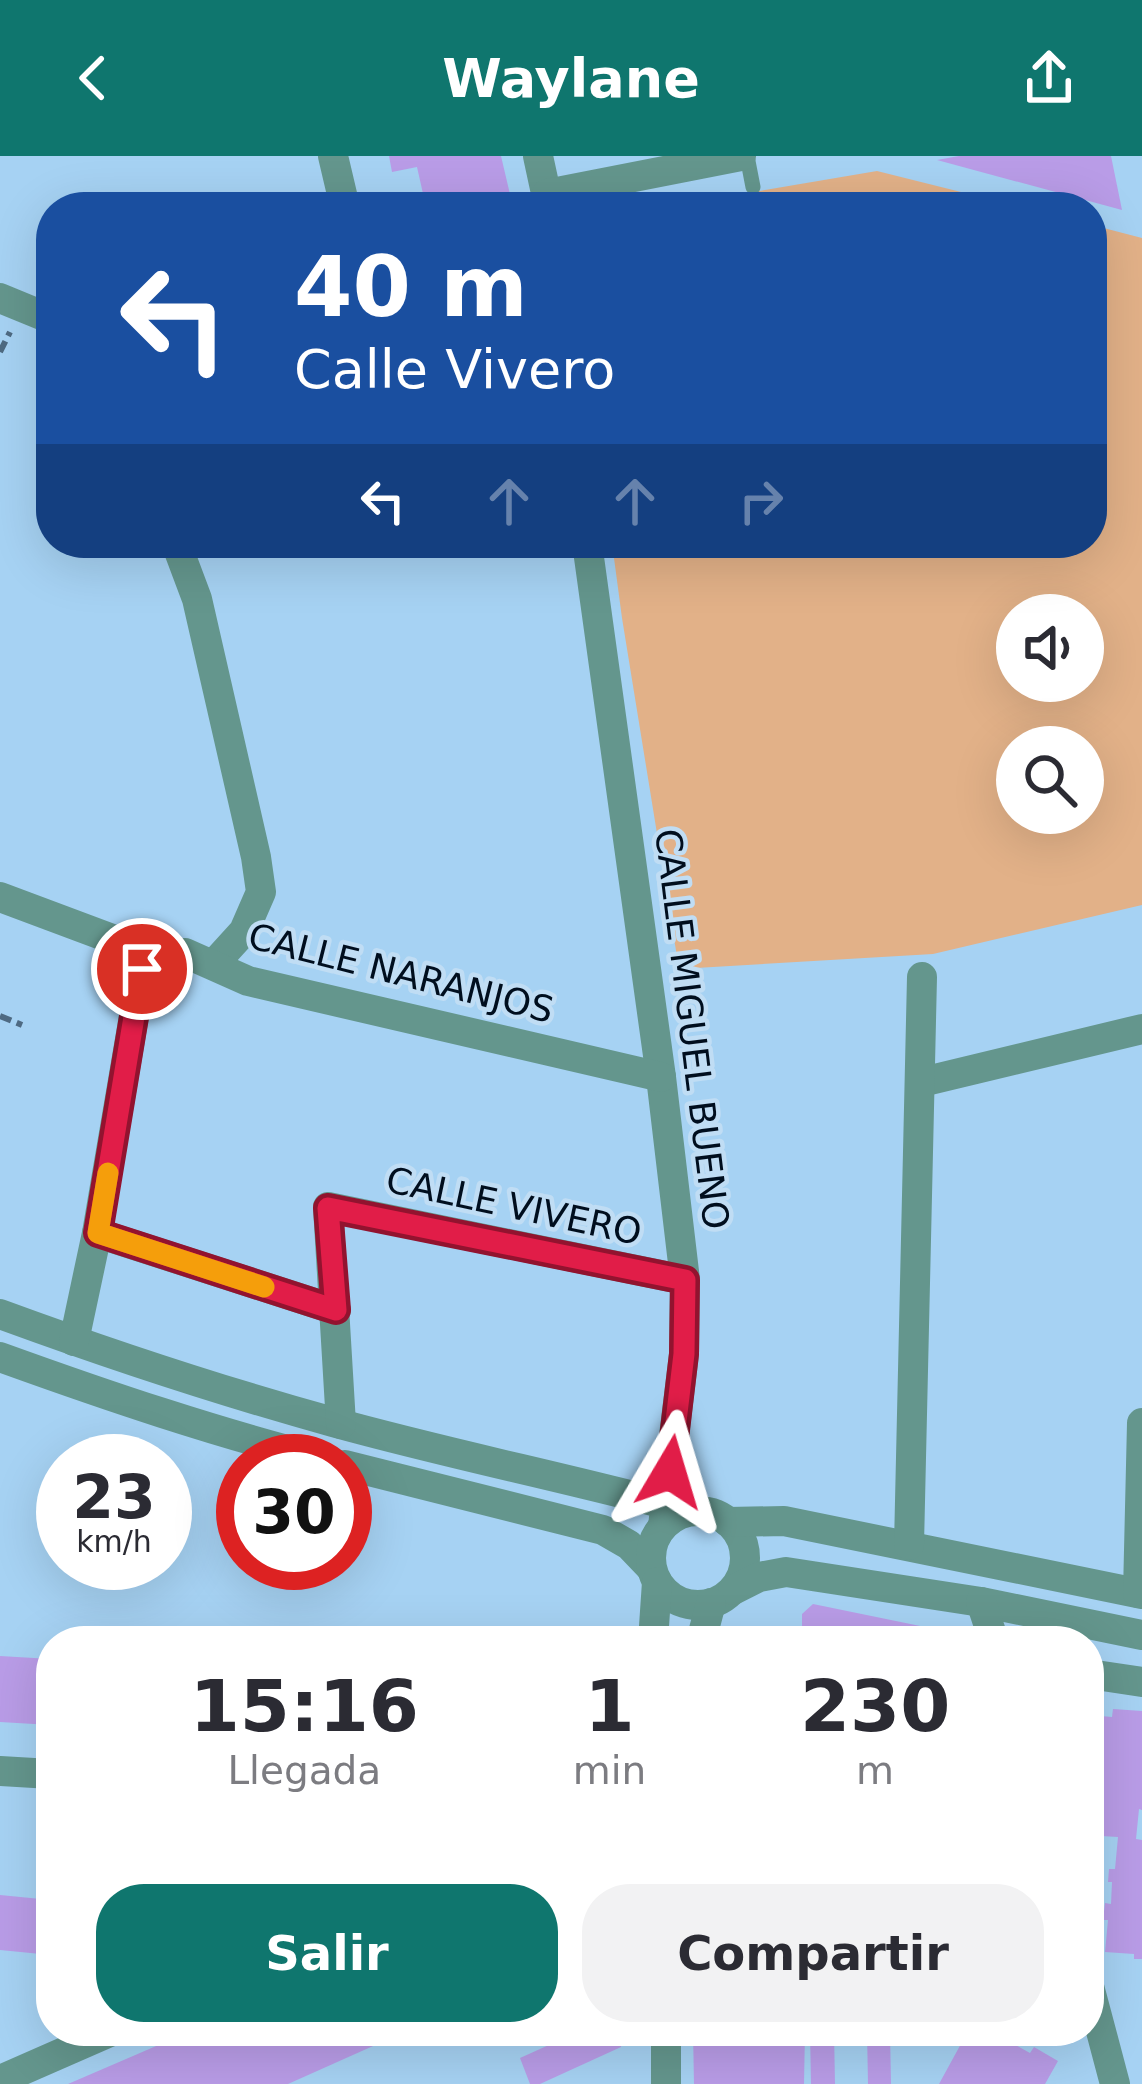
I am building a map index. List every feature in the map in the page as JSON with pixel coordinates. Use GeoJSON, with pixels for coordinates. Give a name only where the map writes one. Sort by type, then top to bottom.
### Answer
{"type":"FeatureCollection","features":[{"type":"Feature","properties":{"kind":"street"},"geometry":{"type":"LineString","coordinates":[[333,156],[341,192]]}},
{"type":"Feature","properties":{"kind":"street"},"geometry":{"type":"LineString","coordinates":[[538,156],[546,192]]}},
{"type":"Feature","properties":{"kind":"street"},"geometry":{"type":"LineString","coordinates":[[550,192],[558,156]]}},
{"type":"Feature","properties":{"kind":"street"},"geometry":{"type":"LineString","coordinates":[[587,192],[744,156]]}},
{"type":"Feature","properties":{"kind":"street"},"geometry":{"type":"LineString","coordinates":[[0,298],[36,313]]}},
{"type":"Feature","properties":{"kind":"street"},"geometry":{"type":"LineString","coordinates":[[182,558],[197,599],[261,892],[244,931],[214,964]]}},
{"type":"Feature","properties":{"kind":"street","name":"CALLE MIGUEL BUENO"},"geometry":{"type":"LineString","coordinates":[[589,558],[685,1280],[673,1514]]}},
{"type":"Feature","properties":{"kind":"street"},"geometry":{"type":"LineString","coordinates":[[0,897],[116,940],[142,969],[98,1233],[74,1342]]}},
{"type":"Feature","properties":{"kind":"street","name":"CALLE NARANJOS"},"geometry":{"type":"LineString","coordinates":[[142,969],[185,953],[248,982],[661,1077]]}},
{"type":"Feature","properties":{"kind":"street"},"geometry":{"type":"LineString","coordinates":[[909,1545],[922,977]]}},
{"type":"Feature","properties":{"kind":"street"},"geometry":{"type":"LineString","coordinates":[[922,1082],[1142,1029]]}},
{"type":"Feature","properties":{"kind":"street","name":"CALLE VIVERO"},"geometry":{"type":"LineString","coordinates":[[340,1424],[328,1208],[685,1280]]}},
{"type":"Feature","properties":{"kind":"street"},"geometry":{"type":"LineString","coordinates":[[98,1233],[336,1310]]}},
{"type":"Feature","properties":{"kind":"street"},"geometry":{"type":"LineString","coordinates":[[0,1314],[74,1342],[340,1424],[673,1514],[714,1514],[728,1522],[743,1546],[745,1562],[741,1577],[722,1597],[708,1626]]}},
{"type":"Feature","properties":{"kind":"street"},"geometry":{"type":"LineString","coordinates":[[0,1357],[231,1434]]}},
{"type":"Feature","properties":{"kind":"street"},"geometry":{"type":"LineString","coordinates":[[728,1522],[784,1521],[1140,1593],[1142,1423]]}},
{"type":"Feature","properties":{"kind":"street"},"geometry":{"type":"LineString","coordinates":[[372,1472],[603,1530],[629,1545],[667,1594],[695,1605],[759,1577],[786,1572],[981,1602],[1098,1626]]}},
{"type":"Feature","properties":{"kind":"street"},"geometry":{"type":"LineString","coordinates":[[653,1626],[651,1553],[673,1514]]}},
{"type":"Feature","properties":{"kind":"street"},"geometry":{"type":"LineString","coordinates":[[981,1602],[989,1626]]}},
{"type":"Feature","properties":{"kind":"street"},"geometry":{"type":"LineString","coordinates":[[1104,1627],[1142,1635]]}},
{"type":"Feature","properties":{"kind":"street"},"geometry":{"type":"LineString","coordinates":[[1104,1676],[1142,1682]]}},
{"type":"Feature","properties":{"kind":"street"},"geometry":{"type":"LineString","coordinates":[[0,1771],[36,1773]]}},
{"type":"Feature","properties":{"kind":"street"},"geometry":{"type":"LineString","coordinates":[[1104,2043],[1115,2084]]}},
{"type":"Feature","properties":{"kind":"street"},"geometry":{"type":"LineString","coordinates":[[0,2080],[78,2046]]}},
{"type":"Feature","properties":{"kind":"street"},"geometry":{"type":"LineString","coordinates":[[666,2046],[666,2084]]}},
{"type":"Feature","properties":{"kind":"lane"},"geometry":{"type":"LineString","coordinates":[[744,156],[753,187]]}},
{"type":"Feature","properties":{"kind":"path"},"geometry":{"type":"LineString","coordinates":[[0,1016],[22,1025]]}},
{"type":"Feature","properties":{"kind":"shaded area"},"geometry":{"type":"Polygon","coordinates":[[[877,171],[961,192],[753,192],[877,171]]]}},
{"type":"Feature","properties":{"kind":"shaded area"},"geometry":{"type":"Polygon","coordinates":[[[1107,229],[1142,238],[1142,905],[933,954],[679,969],[614,558],[1107,558],[1107,229]]]}},
{"type":"Feature","properties":{"kind":"building"},"geometry":{"type":"Polygon","coordinates":[[[389,156],[501,156],[509,192],[423,192],[417,167],[392,172],[389,156]]]}},
{"type":"Feature","properties":{"kind":"building"},"geometry":{"type":"Polygon","coordinates":[[[1111,156],[1122,210],[1107,206],[1107,192],[1055,192],[937,160],[1111,156]]]}},
{"type":"Feature","properties":{"kind":"building"},"geometry":{"type":"Polygon","coordinates":[[[813,1604],[920,1626],[802,1626],[802,1614],[813,1604]]]}},
{"type":"Feature","properties":{"kind":"building"},"geometry":{"type":"Polygon","coordinates":[[[0,1656],[36,1658],[36,1724],[0,1722],[0,1656]]]}},
{"type":"Feature","properties":{"kind":"building"},"geometry":{"type":"Polygon","coordinates":[[[1113,1709],[1142,1711],[1142,1810],[1136,1839],[1142,1840],[1142,1959],[1105,1952],[1108,1920],[1104,1920],[1104,1912],[1105,1903],[1111,1904],[1109,1869],[1115,1869],[1118,1837],[1104,1836],[1104,1716],[1112,1717],[1113,1709]]]}},
{"type":"Feature","properties":{"kind":"building"},"geometry":{"type":"Polygon","coordinates":[[[0,1895],[36,1899],[36,1954],[0,1950],[0,1895]]]}},
{"type":"Feature","properties":{"kind":"building"},"geometry":{"type":"Polygon","coordinates":[[[156,2046],[373,2046],[288,2084],[68,2084],[156,2046]]]}},
{"type":"Feature","properties":{"kind":"building"},"geometry":{"type":"Polygon","coordinates":[[[547,2046],[621,2046],[540,2084],[530,2084],[520,2058],[547,2046]]]}},
{"type":"Feature","properties":{"kind":"building"},"geometry":{"type":"Polygon","coordinates":[[[693,2046],[805,2046],[804,2084],[694,2084],[693,2046]]]}},
{"type":"Feature","properties":{"kind":"building"},"geometry":{"type":"Polygon","coordinates":[[[810,2046],[834,2046],[835,2084],[811,2084],[810,2046]]]}},
{"type":"Feature","properties":{"kind":"building"},"geometry":{"type":"Polygon","coordinates":[[[867,2046],[890,2046],[891,2084],[868,2084],[867,2046]]]}},
{"type":"Feature","properties":{"kind":"building"},"geometry":{"type":"Polygon","coordinates":[[[960,2046],[1017,2046],[1030,2053],[1034,2047],[1058,2061],[1045,2084],[939,2084],[960,2046]]]}},
{"type":"Feature","properties":{"kind":"slow traffic"},"geometry":{"type":"LineString","coordinates":[[108,1173],[98,1233],[264,1287]]}},
{"type":"Feature","properties":{"kind":"route"},"geometry":{"type":"LineString","coordinates":[[142,969],[98,1233],[336,1310],[328,1208],[685,1280],[684,1354],[670,1472]]}}]}
